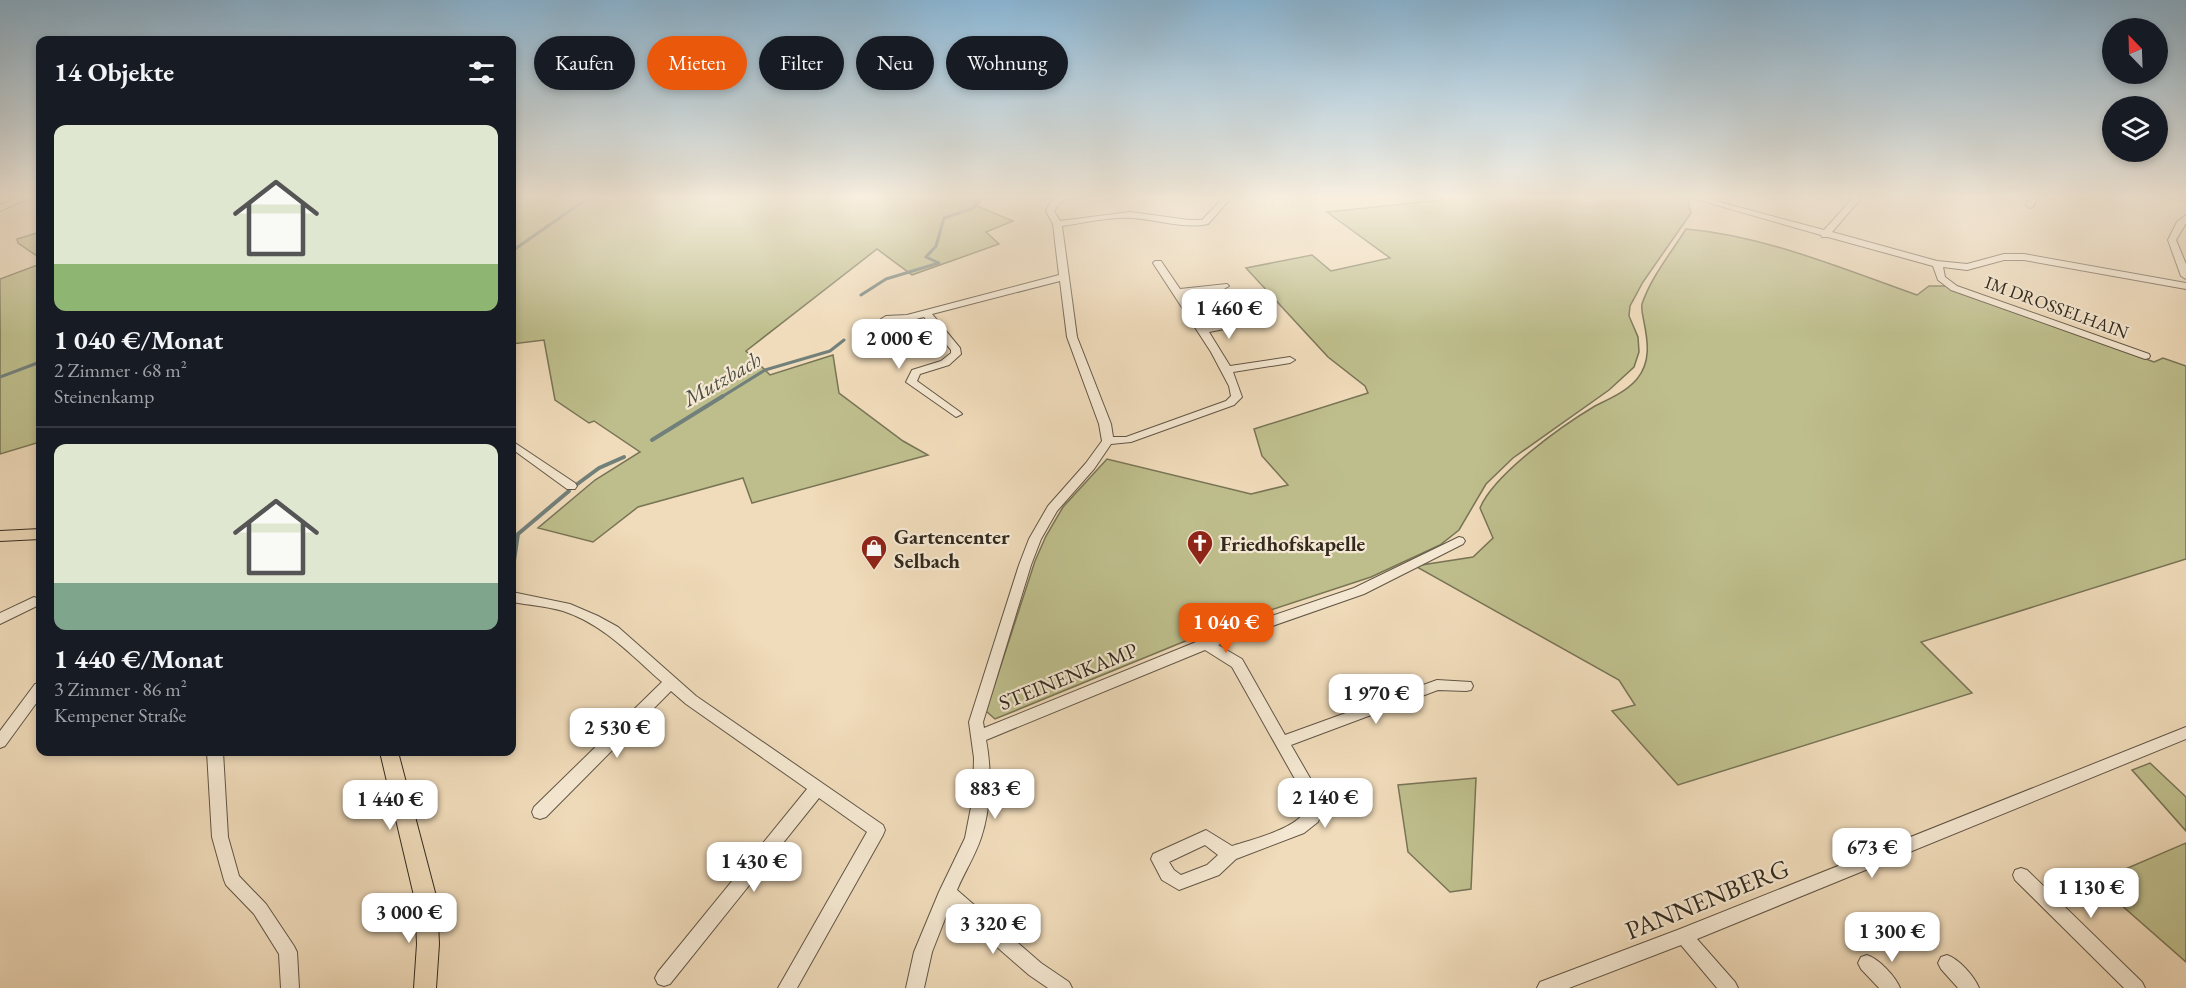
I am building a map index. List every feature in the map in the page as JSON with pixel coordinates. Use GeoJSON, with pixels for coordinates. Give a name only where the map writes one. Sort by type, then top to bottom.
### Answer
{"type":"FeatureCollection","features":[{"type":"Feature","properties":{"kind":"main road"},"geometry":{"type":"LineString","coordinates":[[0,536],[36,534]]}},
{"type":"Feature","properties":{"kind":"main road"},"geometry":{"type":"LineString","coordinates":[[390,756],[426,900],[429,953],[425,988]]}},
{"type":"Feature","properties":{"kind":"street"},"geometry":{"type":"LineString","coordinates":[[915,988],[923,952],[947,892],[973,838],[979,817],[982,758],[976,722],[1035,539],[1052,509],[1090,466],[1108,441],[1105,424],[1072,337],[1059,242]]}},
{"type":"Feature","properties":{"kind":"street"},"geometry":{"type":"LineString","coordinates":[[1852,242],[1937,264]]}},
{"type":"Feature","properties":{"kind":"street"},"geometry":{"type":"LineString","coordinates":[[2173,242],[2186,276]]}},
{"type":"Feature","properties":{"kind":"street","name":"IM DROSSELHAIN"},"geometry":{"type":"LineString","coordinates":[[2145,356],[1954,288],[1941,278],[1937,264],[1967,267],[2004,257],[2024,257],[2186,286]]}},
{"type":"Feature","properties":{"kind":"street"},"geometry":{"type":"LineString","coordinates":[[1108,441],[1127,440],[1230,403],[1237,397],[1237,390],[1227,370],[1158,263]]}},
{"type":"Feature","properties":{"kind":"street"},"geometry":{"type":"LineString","coordinates":[[886,320],[926,313],[1063,277]]}},
{"type":"Feature","properties":{"kind":"street"},"geometry":{"type":"LineString","coordinates":[[1178,292],[1224,286]]}},
{"type":"Feature","properties":{"kind":"street"},"geometry":{"type":"LineString","coordinates":[[926,313],[956,350],[956,354],[945,363],[916,372],[911,382],[956,414]]}},
{"type":"Feature","properties":{"kind":"street"},"geometry":{"type":"LineString","coordinates":[[1201,331],[1252,321]]}},
{"type":"Feature","properties":{"kind":"street"},"geometry":{"type":"LineString","coordinates":[[1227,370],[1290,360]]}},
{"type":"Feature","properties":{"kind":"street"},"geometry":{"type":"LineString","coordinates":[[516,447],[571,486]]}},
{"type":"Feature","properties":{"kind":"street","name":"STEINENKAMP"},"geometry":{"type":"LineString","coordinates":[[980,736],[1206,644],[1359,591],[1459,541]]}},
{"type":"Feature","properties":{"kind":"street"},"geometry":{"type":"LineString","coordinates":[[516,598],[565,607],[613,631],[691,700],[877,830],[787,988]]}},
{"type":"Feature","properties":{"kind":"street"},"geometry":{"type":"LineString","coordinates":[[0,619],[34,602]]}},
{"type":"Feature","properties":{"kind":"street"},"geometry":{"type":"LineString","coordinates":[[1206,644],[1237,663],[1317,804],[1312,818],[1286,833],[1230,854]]}},
{"type":"Feature","properties":{"kind":"street"},"geometry":{"type":"LineString","coordinates":[[540,812],[670,683]]}},
{"type":"Feature","properties":{"kind":"street"},"geometry":{"type":"LineString","coordinates":[[1282,742],[1437,684],[1466,686]]}},
{"type":"Feature","properties":{"kind":"street"},"geometry":{"type":"LineString","coordinates":[[0,742],[34,707]]}},
{"type":"Feature","properties":{"kind":"street","name":"PANNENBERG"},"geometry":{"type":"LineString","coordinates":[[1546,988],[1684,936],[2186,733]]}},
{"type":"Feature","properties":{"kind":"street"},"geometry":{"type":"LineString","coordinates":[[215,756],[220,837],[232,880],[260,909],[288,952],[290,988]]}},
{"type":"Feature","properties":{"kind":"street"},"geometry":{"type":"LineString","coordinates":[[664,978],[818,787]]}},
{"type":"Feature","properties":{"kind":"street"},"geometry":{"type":"LineString","coordinates":[[2021,875],[2136,988]]}},
{"type":"Feature","properties":{"kind":"street"},"geometry":{"type":"LineString","coordinates":[[947,892],[1035,969],[1063,988]]}},
{"type":"Feature","properties":{"kind":"street"},"geometry":{"type":"LineString","coordinates":[[1684,936],[1729,988]]}},
{"type":"Feature","properties":{"kind":"street"},"geometry":{"type":"LineString","coordinates":[[1867,963],[1891,988]]}},
{"type":"Feature","properties":{"kind":"street"},"geometry":{"type":"LineString","coordinates":[[1947,963],[1970,988]]}},
{"type":"Feature","properties":{"kind":"green space"},"geometry":{"type":"Polygon","coordinates":[[[36,242],[36,255],[18,243],[36,242]]]}},
{"type":"Feature","properties":{"kind":"green space"},"geometry":{"type":"Polygon","coordinates":[[[516,242],[997,242],[999,244],[912,275],[877,249],[746,351],[770,375],[833,355],[839,393],[903,441],[928,455],[752,503],[743,478],[638,507],[593,542],[538,528],[595,480],[640,452],[594,421],[589,423],[555,400],[544,340],[516,344],[516,242]]]}},
{"type":"Feature","properties":{"kind":"green space"},"geometry":{"type":"Polygon","coordinates":[[[1368,242],[1671,242],[1643,282],[1630,306],[1629,316],[1638,337],[1639,352],[1634,367],[1609,390],[1513,458],[1486,484],[1459,530],[1440,545],[1371,577],[1222,626],[995,719],[986,711],[1035,561],[1063,507],[1107,459],[1251,494],[1288,485],[1262,456],[1254,429],[1368,393],[1365,386],[1328,357],[1246,268],[1312,255],[1331,271],[1390,258],[1368,242]]]}},
{"type":"Feature","properties":{"kind":"green space"},"geometry":{"type":"Polygon","coordinates":[[[1677,242],[1758,242],[1804,255],[1917,295],[1929,286],[1949,286],[2154,362],[2163,358],[2186,366],[2186,559],[1921,642],[1972,693],[1678,785],[1612,711],[1635,705],[1619,680],[1415,566],[1473,557],[1493,538],[1480,508],[1499,480],[1565,425],[1633,384],[1645,366],[1647,337],[1642,304],[1656,275],[1677,242]]]}},
{"type":"Feature","properties":{"kind":"green space"},"geometry":{"type":"Polygon","coordinates":[[[36,266],[36,443],[0,454],[0,279],[36,266]]]}},
{"type":"Feature","properties":{"kind":"green space"},"geometry":{"type":"Polygon","coordinates":[[[2150,763],[2186,797],[2186,831],[2132,770],[2150,763]]]}},
{"type":"Feature","properties":{"kind":"green space"},"geometry":{"type":"Polygon","coordinates":[[[1476,778],[1471,889],[1450,892],[1408,852],[1398,785],[1476,778]]]}},
{"type":"Feature","properties":{"kind":"green space"},"geometry":{"type":"Polygon","coordinates":[[[2186,843],[2186,962],[2095,882],[2186,843]]]}},
{"type":"Feature","properties":{"kind":"waterway"},"geometry":{"type":"LineString","coordinates":[[516,248],[525,242]]}},
{"type":"Feature","properties":{"kind":"waterway","name":"Mutzbach"},"geometry":{"type":"LineString","coordinates":[[861,295],[886,279],[939,263],[926,257],[937,242]]}},
{"type":"Feature","properties":{"kind":"waterway","name":"Mutzbach"},"geometry":{"type":"LineString","coordinates":[[720,398],[765,370],[830,351],[844,340]]}},
{"type":"Feature","properties":{"kind":"waterway"},"geometry":{"type":"LineString","coordinates":[[0,377],[36,364]]}},
{"type":"Feature","properties":{"kind":"waterway","name":"Mutzbach"},"geometry":{"type":"LineString","coordinates":[[652,440],[723,396]]}},
{"type":"Feature","properties":{"kind":"waterway","name":"Mutzbach"},"geometry":{"type":"LineString","coordinates":[[576,485],[599,468],[624,457]]}},
{"type":"Feature","properties":{"kind":"waterway","name":"Mutzbach"},"geometry":{"type":"LineString","coordinates":[[516,547],[518,534],[569,491]]}},
{"type":"Feature","properties":{"kind":"place","name":"Friedhofskapelle"},"geometry":{"type":"Point","coordinates":[1200,566]}},
{"type":"Feature","properties":{"kind":"place","name":"Gartencenter Selbach"},"geometry":{"type":"Point","coordinates":[874,571]}}]}
